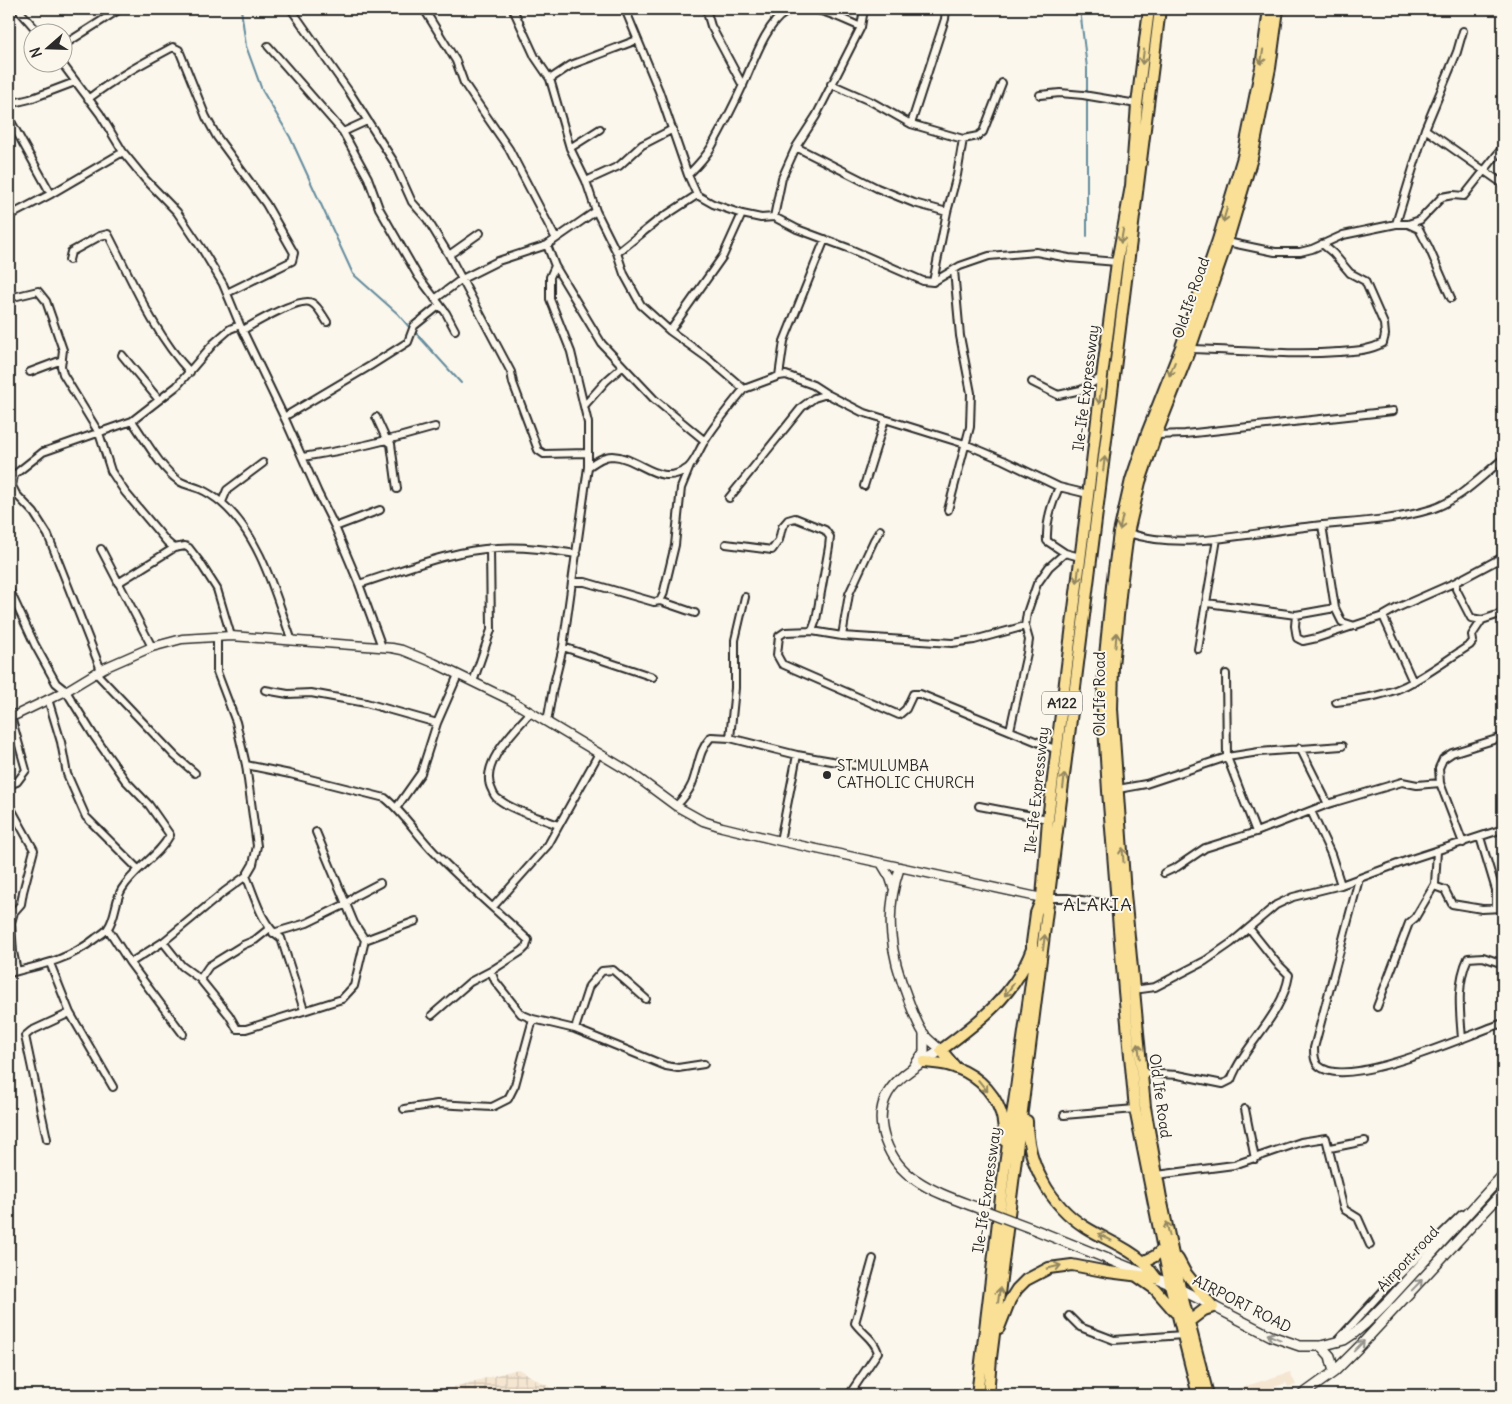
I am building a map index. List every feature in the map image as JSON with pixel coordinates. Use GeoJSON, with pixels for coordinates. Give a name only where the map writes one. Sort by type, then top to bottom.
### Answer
{"type":"FeatureCollection","features":[{"type":"Feature","properties":{"kind":"main road","name":"Ile-Ife Expressway"},"geometry":{"type":"LineString","coordinates":[[977,1395],[1004,1172],[1035,955],[1032,948],[1036,913],[1046,898],[1048,819],[1102,377],[1131,186],[1137,104],[1150,9]]}},
{"type":"Feature","properties":{"kind":"main road","name":"Ile-Ife Expressway"},"geometry":{"type":"LineString","coordinates":[[988,1395],[991,1358],[1028,1074],[1046,898],[1160,9]]}},
{"type":"Feature","properties":{"kind":"main road","name":"Old Ife Road"},"geometry":{"type":"LineString","coordinates":[[1198,1395],[1184,1328],[1180,1288],[1168,1248],[1135,1110],[1117,905],[1120,880],[1118,789],[1112,709],[1113,666],[1128,534],[1140,482],[1156,435],[1190,349],[1218,240],[1243,157],[1261,67],[1269,9]]}},
{"type":"Feature","properties":{"kind":"main road","name":"Old Ife Road"},"geometry":{"type":"LineString","coordinates":[[1208,1395],[1178,1316],[1170,1284],[1168,1248],[1145,1107],[1120,880],[1103,710],[1104,666],[1119,533],[1131,480],[1147,433],[1181,347],[1227,242],[1252,158],[1270,68],[1278,9]]}},
{"type":"Feature","properties":{"kind":"main road"},"geometry":{"type":"LineString","coordinates":[[912,1070],[976,1024],[1001,1001],[1019,976],[1032,948]]}},
{"type":"Feature","properties":{"kind":"main road"},"geometry":{"type":"LineString","coordinates":[[912,1070],[924,1052],[924,1034]]}},
{"type":"Feature","properties":{"kind":"main road"},"geometry":{"type":"LineString","coordinates":[[941,1050],[956,1068]]}},
{"type":"Feature","properties":{"kind":"main road"},"geometry":{"type":"LineString","coordinates":[[924,1062],[945,1064],[978,1079],[993,1098],[1001,1112],[1005,1144],[1004,1172]]}},
{"type":"Feature","properties":{"kind":"main road","name":"AIRPORT ROAD"},"geometry":{"type":"LineString","coordinates":[[912,1070],[902,1076],[888,1094],[882,1117],[882,1131],[890,1150],[901,1168],[915,1180],[986,1211],[1180,1288],[1213,1307],[1287,1343],[1300,1346],[1321,1346]]}},
{"type":"Feature","properties":{"kind":"main road"},"geometry":{"type":"LineString","coordinates":[[1028,1074],[1027,1136],[1030,1150],[1041,1178],[1063,1208],[1078,1222],[1134,1254],[1156,1278]]}},
{"type":"Feature","properties":{"kind":"main road","name":"Airport road"},"geometry":{"type":"LineString","coordinates":[[1321,1346],[1353,1334],[1387,1302],[1503,1173]]}},
{"type":"Feature","properties":{"kind":"main road","name":"Airport road"},"geometry":{"type":"LineString","coordinates":[[1334,1372],[1503,1192]]}},
{"type":"Feature","properties":{"kind":"main road"},"geometry":{"type":"LineString","coordinates":[[1461,1221],[1469,1228]]}},
{"type":"Feature","properties":{"kind":"main road"},"geometry":{"type":"LineString","coordinates":[[1143,1262],[1168,1248],[1213,1307],[1204,1310],[1184,1328]]}},
{"type":"Feature","properties":{"kind":"main road"},"geometry":{"type":"LineString","coordinates":[[991,1358],[999,1328],[1010,1300],[1017,1289],[1037,1274],[1049,1268],[1072,1265],[1138,1277],[1156,1278]]}},
{"type":"Feature","properties":{"kind":"main road"},"geometry":{"type":"LineString","coordinates":[[1138,1277],[1155,1289],[1178,1316]]}},
{"type":"Feature","properties":{"kind":"main road"},"geometry":{"type":"LineString","coordinates":[[1302,1395],[1334,1372],[1330,1356],[1321,1346]]}},
{"type":"Feature","properties":{"kind":"street"},"geometry":{"type":"LineString","coordinates":[[18,9],[29,22]]}},
{"type":"Feature","properties":{"kind":"street"},"geometry":{"type":"LineString","coordinates":[[72,40],[120,9]]}},
{"type":"Feature","properties":{"kind":"street"},"geometry":{"type":"LineString","coordinates":[[291,9],[368,121],[394,162],[412,202],[426,219],[449,255],[511,372],[513,383],[538,450],[544,454],[588,453]]}},
{"type":"Feature","properties":{"kind":"street"},"geometry":{"type":"LineString","coordinates":[[424,9],[456,61],[464,83],[509,148],[556,237]]}},
{"type":"Feature","properties":{"kind":"street"},"geometry":{"type":"LineString","coordinates":[[513,9],[535,57],[550,79],[570,148],[586,181],[596,211],[617,253],[624,274],[641,304],[670,331],[744,389]]}},
{"type":"Feature","properties":{"kind":"street"},"geometry":{"type":"LineString","coordinates":[[625,9],[659,91],[688,175],[697,195],[713,204],[742,214],[761,218],[774,217],[798,229],[924,281],[933,282],[954,270],[989,256],[1036,252],[1069,258],[1118,262]]}},
{"type":"Feature","properties":{"kind":"street"},"geometry":{"type":"LineString","coordinates":[[706,9],[711,26],[743,86]]}},
{"type":"Feature","properties":{"kind":"street"},"geometry":{"type":"LineString","coordinates":[[688,175],[711,148],[743,86],[766,34],[785,13],[810,9],[861,27]]}},
{"type":"Feature","properties":{"kind":"street"},"geometry":{"type":"LineString","coordinates":[[774,217],[782,178],[796,147],[816,116],[861,27],[864,9]]}},
{"type":"Feature","properties":{"kind":"street"},"geometry":{"type":"LineString","coordinates":[[911,124],[945,18],[946,9]]}},
{"type":"Feature","properties":{"kind":"street"},"geometry":{"type":"LineString","coordinates":[[1396,224],[1425,129],[1457,52],[1463,31]]}},
{"type":"Feature","properties":{"kind":"street"},"geometry":{"type":"LineString","coordinates":[[550,79],[571,65],[637,40]]}},
{"type":"Feature","properties":{"kind":"street"},"geometry":{"type":"LineString","coordinates":[[268,46],[343,132],[368,178],[379,208],[418,276],[455,330]]}},
{"type":"Feature","properties":{"kind":"street"},"geometry":{"type":"LineString","coordinates":[[88,99],[131,68],[173,47],[179,50],[216,137],[266,204],[294,252],[292,261],[287,265],[227,293]]}},
{"type":"Feature","properties":{"kind":"street"},"geometry":{"type":"LineString","coordinates":[[68,72],[123,152],[145,179],[177,212],[202,248],[223,284],[241,328],[335,527],[359,584],[382,647]]}},
{"type":"Feature","properties":{"kind":"street"},"geometry":{"type":"LineString","coordinates":[[9,104],[30,99],[75,82]]}},
{"type":"Feature","properties":{"kind":"street"},"geometry":{"type":"LineString","coordinates":[[831,84],[872,102],[911,124],[963,138],[978,136],[983,132],[1002,83]]}},
{"type":"Feature","properties":{"kind":"street"},"geometry":{"type":"LineString","coordinates":[[1040,95],[1060,92],[1137,104]]}},
{"type":"Feature","properties":{"kind":"street"},"geometry":{"type":"LineString","coordinates":[[9,118],[12,131],[51,194]]}},
{"type":"Feature","properties":{"kind":"street"},"geometry":{"type":"LineString","coordinates":[[343,132],[368,121]]}},
{"type":"Feature","properties":{"kind":"street"},"geometry":{"type":"LineString","coordinates":[[570,148],[600,129]]}},
{"type":"Feature","properties":{"kind":"street"},"geometry":{"type":"LineString","coordinates":[[586,181],[618,166],[642,145],[672,129]]}},
{"type":"Feature","properties":{"kind":"street"},"geometry":{"type":"LineString","coordinates":[[1425,129],[1503,184]]}},
{"type":"Feature","properties":{"kind":"street"},"geometry":{"type":"LineString","coordinates":[[933,282],[947,212],[957,175],[963,138]]}},
{"type":"Feature","properties":{"kind":"street"},"geometry":{"type":"LineString","coordinates":[[796,147],[877,188],[914,203],[947,212]]}},
{"type":"Feature","properties":{"kind":"street"},"geometry":{"type":"LineString","coordinates":[[1227,242],[1275,252],[1300,252],[1343,235],[1396,224],[1408,224],[1420,220],[1442,197],[1464,196],[1503,147]]}},
{"type":"Feature","properties":{"kind":"street"},"geometry":{"type":"LineString","coordinates":[[9,216],[123,152]]}},
{"type":"Feature","properties":{"kind":"street"},"geometry":{"type":"LineString","coordinates":[[617,253],[657,221],[697,195]]}},
{"type":"Feature","properties":{"kind":"street"},"geometry":{"type":"LineString","coordinates":[[284,417],[408,342],[414,326],[462,279],[498,262],[546,245],[596,211]]}},
{"type":"Feature","properties":{"kind":"street"},"geometry":{"type":"LineString","coordinates":[[670,331],[723,256],[742,214]]}},
{"type":"Feature","properties":{"kind":"street"},"geometry":{"type":"LineString","coordinates":[[1408,224],[1419,230],[1451,298]]}},
{"type":"Feature","properties":{"kind":"street"},"geometry":{"type":"LineString","coordinates":[[449,255],[480,233]]}},
{"type":"Feature","properties":{"kind":"street"},"geometry":{"type":"LineString","coordinates":[[69,260],[71,252],[100,236],[108,234],[158,328],[175,356],[190,372]]}},
{"type":"Feature","properties":{"kind":"street"},"geometry":{"type":"LineString","coordinates":[[779,376],[784,341],[824,239]]}},
{"type":"Feature","properties":{"kind":"street"},"geometry":{"type":"LineString","coordinates":[[1190,349],[1320,353],[1371,349],[1383,343],[1385,335],[1384,324],[1365,281],[1350,273],[1333,253],[1322,244]]}},
{"type":"Feature","properties":{"kind":"street"},"geometry":{"type":"LineString","coordinates":[[546,245],[555,266],[602,344],[654,399],[704,441]]}},
{"type":"Feature","properties":{"kind":"street"},"geometry":{"type":"LineString","coordinates":[[548,722],[553,688],[563,648],[588,467],[588,423],[571,352],[550,299],[550,278],[555,266]]}},
{"type":"Feature","properties":{"kind":"street"},"geometry":{"type":"LineString","coordinates":[[948,510],[970,427],[971,393],[960,336],[954,270]]}},
{"type":"Feature","properties":{"kind":"street"},"geometry":{"type":"LineString","coordinates":[[9,298],[38,291],[46,301],[63,350],[61,366],[63,374],[99,433],[111,471],[151,524],[174,548]]}},
{"type":"Feature","properties":{"kind":"street"},"geometry":{"type":"LineString","coordinates":[[195,773],[175,756],[98,672],[48,535],[34,513],[16,494],[10,483],[14,476],[43,452],[132,421],[177,386],[214,343],[230,329],[241,328],[305,300],[314,303],[327,322]]}},
{"type":"Feature","properties":{"kind":"street"},"geometry":{"type":"LineString","coordinates":[[122,355],[159,400]]}},
{"type":"Feature","properties":{"kind":"street"},"geometry":{"type":"LineString","coordinates":[[30,372],[62,360]]}},
{"type":"Feature","properties":{"kind":"street"},"geometry":{"type":"LineString","coordinates":[[584,406],[606,381],[622,367]]}},
{"type":"Feature","properties":{"kind":"street"},"geometry":{"type":"LineString","coordinates":[[660,601],[675,545],[681,488],[690,466],[724,412],[744,389],[779,376],[786,375],[813,385],[862,412],[965,444],[1059,487],[1088,494]]}},
{"type":"Feature","properties":{"kind":"street"},"geometry":{"type":"LineString","coordinates":[[1032,382],[1058,395],[1081,390],[1102,377]]}},
{"type":"Feature","properties":{"kind":"street"},"geometry":{"type":"LineString","coordinates":[[729,498],[802,407],[814,398],[827,394]]}},
{"type":"Feature","properties":{"kind":"street"},"geometry":{"type":"LineString","coordinates":[[1156,435],[1185,434],[1393,411]]}},
{"type":"Feature","properties":{"kind":"street"},"geometry":{"type":"LineString","coordinates":[[376,417],[387,441],[391,444],[397,489]]}},
{"type":"Feature","properties":{"kind":"street"},"geometry":{"type":"LineString","coordinates":[[864,486],[885,419]]}},
{"type":"Feature","properties":{"kind":"street"},"geometry":{"type":"LineString","coordinates":[[132,421],[163,465],[179,481],[202,489],[222,502],[238,520],[257,551],[270,580],[292,641]]}},
{"type":"Feature","properties":{"kind":"street"},"geometry":{"type":"LineString","coordinates":[[303,457],[346,451],[435,427]]}},
{"type":"Feature","properties":{"kind":"street"},"geometry":{"type":"LineString","coordinates":[[588,467],[602,458],[612,456],[626,459],[657,474],[675,476],[690,466]]}},
{"type":"Feature","properties":{"kind":"street"},"geometry":{"type":"LineString","coordinates":[[1128,534],[1164,542],[1217,539],[1322,525],[1371,522],[1433,508],[1453,498],[1503,459]]}},
{"type":"Feature","properties":{"kind":"street"},"geometry":{"type":"LineString","coordinates":[[222,502],[227,490],[263,463]]}},
{"type":"Feature","properties":{"kind":"street"},"geometry":{"type":"LineString","coordinates":[[675,476],[681,488]]}},
{"type":"Feature","properties":{"kind":"street"},"geometry":{"type":"LineString","coordinates":[[1059,487],[1047,519],[1047,541],[1065,553],[1080,557]]}},
{"type":"Feature","properties":{"kind":"street"},"geometry":{"type":"LineString","coordinates":[[335,527],[380,510]]}},
{"type":"Feature","properties":{"kind":"street"},"geometry":{"type":"LineString","coordinates":[[726,544],[772,550],[779,540],[782,527],[788,520],[795,518],[825,530],[830,537],[829,547],[816,620],[812,631]]}},
{"type":"Feature","properties":{"kind":"street"},"geometry":{"type":"LineString","coordinates":[[1322,525],[1335,608],[1342,622],[1356,626]]}},
{"type":"Feature","properties":{"kind":"street"},"geometry":{"type":"LineString","coordinates":[[842,636],[849,594],[880,530]]}},
{"type":"Feature","properties":{"kind":"street"},"geometry":{"type":"LineString","coordinates":[[1198,649],[1217,539]]}},
{"type":"Feature","properties":{"kind":"street"},"geometry":{"type":"LineString","coordinates":[[118,582],[174,548],[185,546],[189,548],[199,561],[217,589],[231,636]]}},
{"type":"Feature","properties":{"kind":"street"},"geometry":{"type":"LineString","coordinates":[[359,584],[460,553],[490,548],[532,548],[577,554]]}},
{"type":"Feature","properties":{"kind":"street"},"geometry":{"type":"LineString","coordinates":[[473,682],[491,630],[490,548]]}},
{"type":"Feature","properties":{"kind":"street"},"geometry":{"type":"LineString","coordinates":[[101,549],[152,647]]}},
{"type":"Feature","properties":{"kind":"street"},"geometry":{"type":"LineString","coordinates":[[1010,730],[1029,640],[1025,626],[1027,613],[1037,584],[1049,567],[1065,553]]}},
{"type":"Feature","properties":{"kind":"street"},"geometry":{"type":"LineString","coordinates":[[1296,615],[1297,638],[1303,641],[1383,616],[1396,608],[1456,582],[1503,557]]}},
{"type":"Feature","properties":{"kind":"street"},"geometry":{"type":"LineString","coordinates":[[573,582],[585,582],[654,602],[660,601],[695,613]]}},
{"type":"Feature","properties":{"kind":"street"},"geometry":{"type":"LineString","coordinates":[[1456,582],[1456,589],[1471,618],[1482,620],[1503,613]]}},
{"type":"Feature","properties":{"kind":"street"},"geometry":{"type":"LineString","coordinates":[[9,589],[34,645],[56,683],[66,690],[94,736],[125,780],[148,805],[170,835],[166,844],[138,869],[121,890],[108,929],[87,946],[67,957],[50,963],[9,972]]}},
{"type":"Feature","properties":{"kind":"street"},"geometry":{"type":"LineString","coordinates":[[730,738],[736,688],[735,640],[745,598]]}},
{"type":"Feature","properties":{"kind":"street"},"geometry":{"type":"LineString","coordinates":[[1207,602],[1296,615],[1335,608]]}},
{"type":"Feature","properties":{"kind":"street"},"geometry":{"type":"LineString","coordinates":[[1383,616],[1413,682]]}},
{"type":"Feature","properties":{"kind":"street"},"geometry":{"type":"LineString","coordinates":[[1336,702],[1385,693],[1413,682],[1470,646],[1473,641],[1472,635],[1482,620]]}},
{"type":"Feature","properties":{"kind":"street"},"geometry":{"type":"LineString","coordinates":[[1025,626],[952,644],[842,636],[812,631],[785,632],[779,636],[777,655],[782,664],[899,715],[906,709],[913,694],[920,694],[1057,750]]}},
{"type":"Feature","properties":{"kind":"street"},"geometry":{"type":"LineString","coordinates":[[130,963],[163,942],[246,876],[254,864],[257,846],[246,765],[236,722],[217,672],[216,636]]}},
{"type":"Feature","properties":{"kind":"street"},"geometry":{"type":"LineString","coordinates":[[10,713],[16,715],[98,672],[152,647],[182,639],[231,636],[402,650],[434,662],[531,712],[598,755],[630,772],[676,806],[703,821],[780,841],[1046,898],[1073,898],[1117,905]]}},
{"type":"Feature","properties":{"kind":"street"},"geometry":{"type":"LineString","coordinates":[[563,648],[653,677]]}},
{"type":"Feature","properties":{"kind":"street"},"geometry":{"type":"LineString","coordinates":[[1226,674],[1227,757],[1256,832]]}},
{"type":"Feature","properties":{"kind":"street"},"geometry":{"type":"LineString","coordinates":[[397,807],[421,773],[437,722],[458,675]]}},
{"type":"Feature","properties":{"kind":"street"},"geometry":{"type":"LineString","coordinates":[[265,690],[288,694],[311,693],[366,703],[437,722]]}},
{"type":"Feature","properties":{"kind":"street"},"geometry":{"type":"LineString","coordinates":[[48,699],[61,742],[67,774],[86,817],[138,869]]}},
{"type":"Feature","properties":{"kind":"street"},"geometry":{"type":"LineString","coordinates":[[531,712],[503,744],[488,772],[489,786],[496,798],[515,809],[558,825]]}},
{"type":"Feature","properties":{"kind":"street"},"geometry":{"type":"LineString","coordinates":[[9,785],[17,782],[26,770],[10,713]]}},
{"type":"Feature","properties":{"kind":"street"},"geometry":{"type":"LineString","coordinates":[[676,806],[685,797],[692,783],[703,745],[711,736],[730,738],[797,755],[855,765]]}},
{"type":"Feature","properties":{"kind":"street"},"geometry":{"type":"LineString","coordinates":[[1463,843],[1440,782],[1439,768],[1442,760],[1452,753],[1503,737]]}},
{"type":"Feature","properties":{"kind":"street"},"geometry":{"type":"LineString","coordinates":[[1118,789],[1146,784],[1227,757],[1300,748],[1342,746]]}},
{"type":"Feature","properties":{"kind":"street"},"geometry":{"type":"LineString","coordinates":[[1300,748],[1328,804]]}},
{"type":"Feature","properties":{"kind":"street"},"geometry":{"type":"LineString","coordinates":[[493,907],[548,845],[598,755]]}},
{"type":"Feature","properties":{"kind":"street"},"geometry":{"type":"LineString","coordinates":[[780,841],[797,755]]}},
{"type":"Feature","properties":{"kind":"street"},"geometry":{"type":"LineString","coordinates":[[246,765],[385,798],[397,807],[428,846],[459,878],[528,940],[526,947],[522,951],[492,971],[470,982],[432,1015]]}},
{"type":"Feature","properties":{"kind":"street"},"geometry":{"type":"LineString","coordinates":[[1164,873],[1177,867],[1205,848],[1256,832],[1328,804],[1402,782],[1417,785],[1440,782]]}},
{"type":"Feature","properties":{"kind":"street"},"geometry":{"type":"LineString","coordinates":[[9,805],[34,850],[23,892],[22,904],[14,912],[11,923],[13,952],[17,971]]}},
{"type":"Feature","properties":{"kind":"street"},"geometry":{"type":"LineString","coordinates":[[978,806],[1048,819]]}},
{"type":"Feature","properties":{"kind":"street"},"geometry":{"type":"LineString","coordinates":[[1311,811],[1331,854],[1341,885]]}},
{"type":"Feature","properties":{"kind":"street"},"geometry":{"type":"LineString","coordinates":[[1133,990],[1155,987],[1212,957],[1276,905],[1293,897],[1341,885],[1411,859],[1503,829]]}},
{"type":"Feature","properties":{"kind":"street"},"geometry":{"type":"LineString","coordinates":[[163,942],[182,966],[200,979],[229,1015],[237,1029],[246,1029],[342,999],[354,986],[365,940],[354,923],[316,832]]}},
{"type":"Feature","properties":{"kind":"street"},"geometry":{"type":"LineString","coordinates":[[1480,837],[1496,890],[1496,908]]}},
{"type":"Feature","properties":{"kind":"street"},"geometry":{"type":"LineString","coordinates":[[1377,1007],[1408,923],[1415,918],[1434,886],[1437,851]]}},
{"type":"Feature","properties":{"kind":"street"},"geometry":{"type":"LineString","coordinates":[[881,863],[893,887]]}},
{"type":"Feature","properties":{"kind":"street"},"geometry":{"type":"LineString","coordinates":[[900,867],[893,887],[890,906],[891,946],[898,975],[924,1034],[941,1050]]}},
{"type":"Feature","properties":{"kind":"street"},"geometry":{"type":"LineString","coordinates":[[246,876],[265,920],[281,938],[304,1010]]}},
{"type":"Feature","properties":{"kind":"street"},"geometry":{"type":"LineString","coordinates":[[1359,879],[1315,1043],[1315,1059],[1318,1066],[1328,1071],[1345,1073],[1369,1070],[1462,1039],[1503,1023]]}},
{"type":"Feature","properties":{"kind":"street"},"geometry":{"type":"LineString","coordinates":[[200,979],[209,966],[243,945],[272,930],[307,923],[346,904],[354,896],[380,883]]}},
{"type":"Feature","properties":{"kind":"street"},"geometry":{"type":"LineString","coordinates":[[1434,886],[1445,890],[1452,904],[1482,909],[1503,908]]}},
{"type":"Feature","properties":{"kind":"street"},"geometry":{"type":"LineString","coordinates":[[365,940],[416,921]]}},
{"type":"Feature","properties":{"kind":"street"},"geometry":{"type":"LineString","coordinates":[[1141,1073],[1178,1075],[1223,1084],[1231,1080],[1236,1068],[1267,1025],[1287,990],[1289,975],[1249,928]]}},
{"type":"Feature","properties":{"kind":"street"},"geometry":{"type":"LineString","coordinates":[[108,929],[130,963],[183,1034]]}},
{"type":"Feature","properties":{"kind":"street"},"geometry":{"type":"LineString","coordinates":[[1462,1039],[1458,999],[1463,968],[1468,958],[1483,957],[1503,964]]}},
{"type":"Feature","properties":{"kind":"street"},"geometry":{"type":"LineString","coordinates":[[50,963],[70,1013],[112,1087]]}},
{"type":"Feature","properties":{"kind":"street"},"geometry":{"type":"LineString","coordinates":[[575,1029],[589,986],[602,971],[613,970],[646,999]]}},
{"type":"Feature","properties":{"kind":"street"},"geometry":{"type":"LineString","coordinates":[[492,971],[495,981],[521,1014],[533,1019],[575,1029],[666,1066],[678,1068],[704,1064]]}},
{"type":"Feature","properties":{"kind":"street"},"geometry":{"type":"LineString","coordinates":[[47,1139],[27,1041],[24,1036],[31,1030],[70,1013]]}},
{"type":"Feature","properties":{"kind":"street"},"geometry":{"type":"LineString","coordinates":[[404,1109],[437,1104],[492,1107],[508,1098],[515,1085],[533,1019]]}},
{"type":"Feature","properties":{"kind":"street"},"geometry":{"type":"LineString","coordinates":[[1245,1109],[1255,1159]]}},
{"type":"Feature","properties":{"kind":"street"},"geometry":{"type":"LineString","coordinates":[[1064,1115],[1135,1110]]}},
{"type":"Feature","properties":{"kind":"street"},"geometry":{"type":"LineString","coordinates":[[1157,1175],[1234,1165],[1301,1142],[1326,1138],[1343,1206],[1345,1210],[1358,1218],[1370,1245]]}},
{"type":"Feature","properties":{"kind":"street"},"geometry":{"type":"LineString","coordinates":[[1330,1148],[1365,1141]]}},
{"type":"Feature","properties":{"kind":"street"},"geometry":{"type":"LineString","coordinates":[[1337,1341],[1383,1291],[1503,1173]]}},
{"type":"Feature","properties":{"kind":"street"},"geometry":{"type":"LineString","coordinates":[[849,1395],[878,1352],[874,1342],[861,1331],[856,1323],[873,1260]]}},
{"type":"Feature","properties":{"kind":"street"},"geometry":{"type":"LineString","coordinates":[[1069,1316],[1080,1328],[1114,1340],[1184,1328]]}},
{"type":"Feature","properties":{"kind":"shaded area"},"geometry":{"type":"Polygon","coordinates":[[[518,1369],[563,1395],[426,1395],[518,1369]]]}},
{"type":"Feature","properties":{"kind":"shaded area"},"geometry":{"type":"Polygon","coordinates":[[[1290,1372],[1296,1385],[1288,1387],[1286,1383],[1252,1395],[1235,1395],[1237,1389],[1290,1372]]]}},
{"type":"Feature","properties":{"kind":"waterway"},"geometry":{"type":"LineString","coordinates":[[241,9],[246,46],[262,90],[290,137],[353,274],[398,314],[410,328]]}},
{"type":"Feature","properties":{"kind":"waterway"},"geometry":{"type":"LineString","coordinates":[[1080,9],[1087,68],[1087,236]]}},
{"type":"Feature","properties":{"kind":"waterway"},"geometry":{"type":"LineString","coordinates":[[414,331],[461,383]]}},
{"type":"Feature","properties":{"kind":"place","name":"ST MULUMBA CATHOLIC CHURCH"},"geometry":{"type":"Point","coordinates":[827,775]}},
{"type":"Feature","properties":{"kind":"district","name":"ALAKIA"},"geometry":{"type":"Point","coordinates":[1098,905]}}]}
